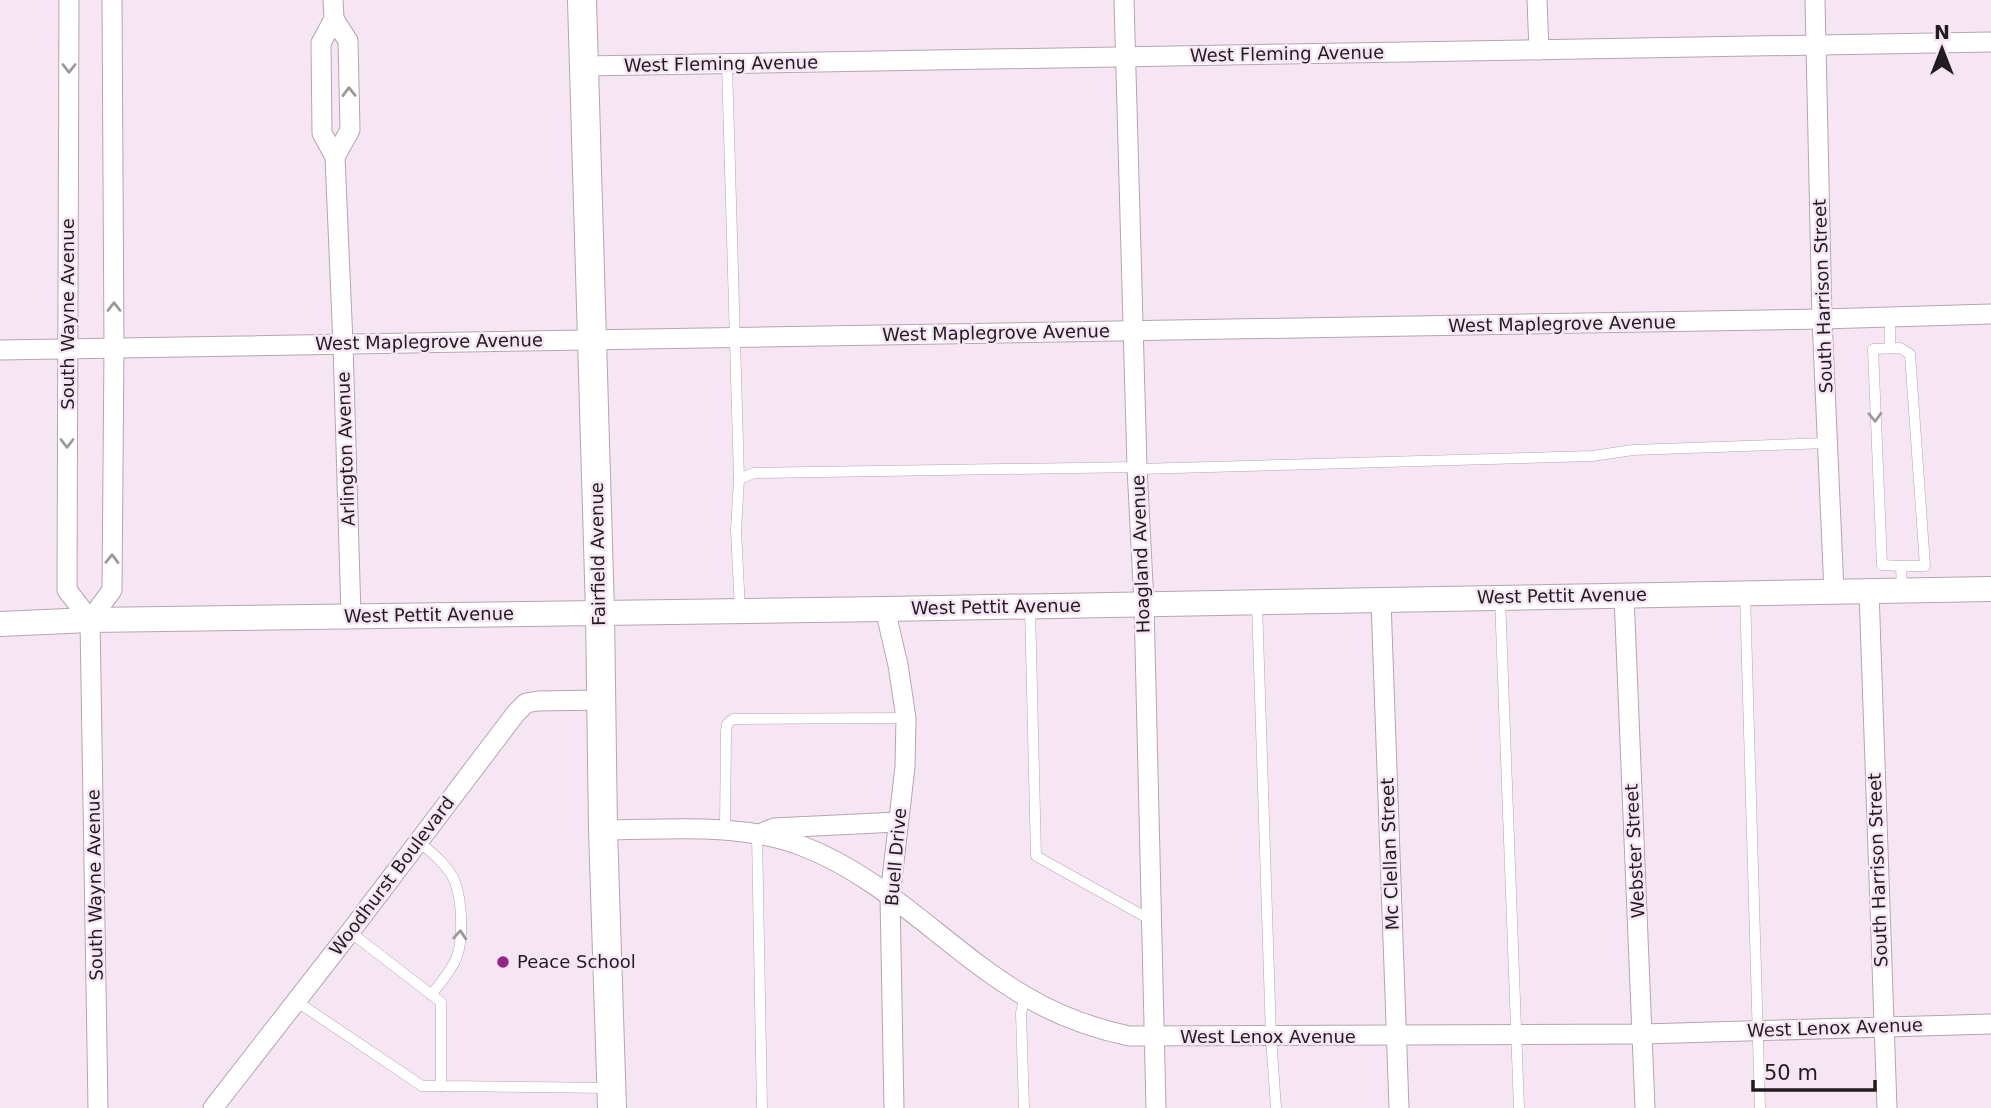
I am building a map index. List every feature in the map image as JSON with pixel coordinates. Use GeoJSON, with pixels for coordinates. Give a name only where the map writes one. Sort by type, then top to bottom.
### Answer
{"type":"FeatureCollection","features":[{"type":"Feature","properties":{"kind":"main road","name":"Fairfield Avenue"},"geometry":{"type":"LineString","coordinates":[[582,0],[611,1098]]}},
{"type":"Feature","properties":{"kind":"street","name":"South Wayne Avenue"},"geometry":{"type":"LineString","coordinates":[[69,0],[67,590],[90,620],[99,1108]]}},
{"type":"Feature","properties":{"kind":"street"},"geometry":{"type":"LineString","coordinates":[[90,620],[112,590],[112,0]]}},
{"type":"Feature","properties":{"kind":"street","name":"Hoagland Avenue"},"geometry":{"type":"LineString","coordinates":[[1124,0],[1137,467],[1144,604],[1156,1108]]}},
{"type":"Feature","properties":{"kind":"street"},"geometry":{"type":"LineString","coordinates":[[1537,0],[1539,50]]}},
{"type":"Feature","properties":{"kind":"street","name":"South Harrison Street"},"geometry":{"type":"LineString","coordinates":[[1815,0],[1822,319],[1834,593]]}},
{"type":"Feature","properties":{"kind":"street","name":"Arlington Avenue"},"geometry":{"type":"LineString","coordinates":[[333,9],[348,41],[350,130],[335,157]]}},
{"type":"Feature","properties":{"kind":"street","name":"Arlington Avenue"},"geometry":{"type":"LineString","coordinates":[[333,9],[321,43],[321,120],[322,133],[335,157],[351,616]]}},
{"type":"Feature","properties":{"kind":"street","name":"West Fleming Avenue"},"geometry":{"type":"LineString","coordinates":[[584,66],[1991,42]]}},
{"type":"Feature","properties":{"kind":"street","name":"West Maplegrove Avenue"},"geometry":{"type":"LineString","coordinates":[[0,350],[1991,314]]}},
{"type":"Feature","properties":{"kind":"street","name":"West Pettit Avenue"},"geometry":{"type":"LineString","coordinates":[[0,624],[90,620],[1834,593],[1869,591],[1902,578],[1991,589]]}},
{"type":"Feature","properties":{"kind":"street","name":"South Harrison Street"},"geometry":{"type":"LineString","coordinates":[[1869,591],[1887,1108]]}},
{"type":"Feature","properties":{"kind":"street","name":"Webster Street"},"geometry":{"type":"LineString","coordinates":[[1624,595],[1645,1108]]}},
{"type":"Feature","properties":{"kind":"street","name":"Mc Clellan Street"},"geometry":{"type":"LineString","coordinates":[[1381,601],[1399,1108]]}},
{"type":"Feature","properties":{"kind":"street","name":"Buell Drive"},"geometry":{"type":"LineString","coordinates":[[885,609],[898,665],[905,718],[905,767],[890,896],[894,1108]]}},
{"type":"Feature","properties":{"kind":"street","name":"Woodhurst Boulevard"},"geometry":{"type":"LineString","coordinates":[[213,1108],[516,713],[526,703],[538,701],[601,700]]}},
{"type":"Feature","properties":{"kind":"street"},"geometry":{"type":"LineString","coordinates":[[757,835],[774,828],[898,822]]}},
{"type":"Feature","properties":{"kind":"street","name":"West Lenox Avenue"},"geometry":{"type":"LineString","coordinates":[[603,830],[725,829],[801,845],[854,871],[1025,996],[1071,1020],[1098,1030],[1129,1036],[1643,1034],[1991,1024]]}},
{"type":"Feature","properties":{"kind":"lane"},"geometry":{"type":"LineString","coordinates":[[727,64],[739,479],[736,530],[740,610]]}},
{"type":"Feature","properties":{"kind":"lane"},"geometry":{"type":"LineString","coordinates":[[1890,317],[1891,348]]}},
{"type":"Feature","properties":{"kind":"lane"},"geometry":{"type":"LineString","coordinates":[[1891,348],[1900,348],[1910,354],[1925,566],[1902,578],[1882,565],[1873,349],[1891,348]]}},
{"type":"Feature","properties":{"kind":"lane"},"geometry":{"type":"LineString","coordinates":[[739,479],[754,472],[1139,469],[1578,456],[1633,450],[1827,443]]}},
{"type":"Feature","properties":{"kind":"lane"},"geometry":{"type":"LineString","coordinates":[[1745,593],[1760,1108]]}},
{"type":"Feature","properties":{"kind":"lane"},"geometry":{"type":"LineString","coordinates":[[1500,598],[1518,1108]]}},
{"type":"Feature","properties":{"kind":"lane"},"geometry":{"type":"LineString","coordinates":[[1257,602],[1271,1037],[1276,1108]]}},
{"type":"Feature","properties":{"kind":"lane"},"geometry":{"type":"LineString","coordinates":[[1030,606],[1036,856],[1152,921]]}},
{"type":"Feature","properties":{"kind":"lane"},"geometry":{"type":"LineString","coordinates":[[725,829],[726,732],[727,724],[733,719],[905,718]]}},
{"type":"Feature","properties":{"kind":"lane"},"geometry":{"type":"LineString","coordinates":[[757,835],[762,1108]]}},
{"type":"Feature","properties":{"kind":"lane"},"geometry":{"type":"LineString","coordinates":[[418,841],[446,867],[455,881],[460,907],[461,936],[457,956],[448,974],[431,995]]}},
{"type":"Feature","properties":{"kind":"lane"},"geometry":{"type":"LineString","coordinates":[[350,932],[441,1002],[441,1086]]}},
{"type":"Feature","properties":{"kind":"lane"},"geometry":{"type":"LineString","coordinates":[[1024,1108],[1021,1013],[1025,996]]}},
{"type":"Feature","properties":{"kind":"lane"},"geometry":{"type":"LineString","coordinates":[[296,1001],[422,1086],[611,1098]]}},
{"type":"Feature","properties":{"kind":"place","name":"Peace School"},"geometry":{"type":"Point","coordinates":[503,962]}}]}
